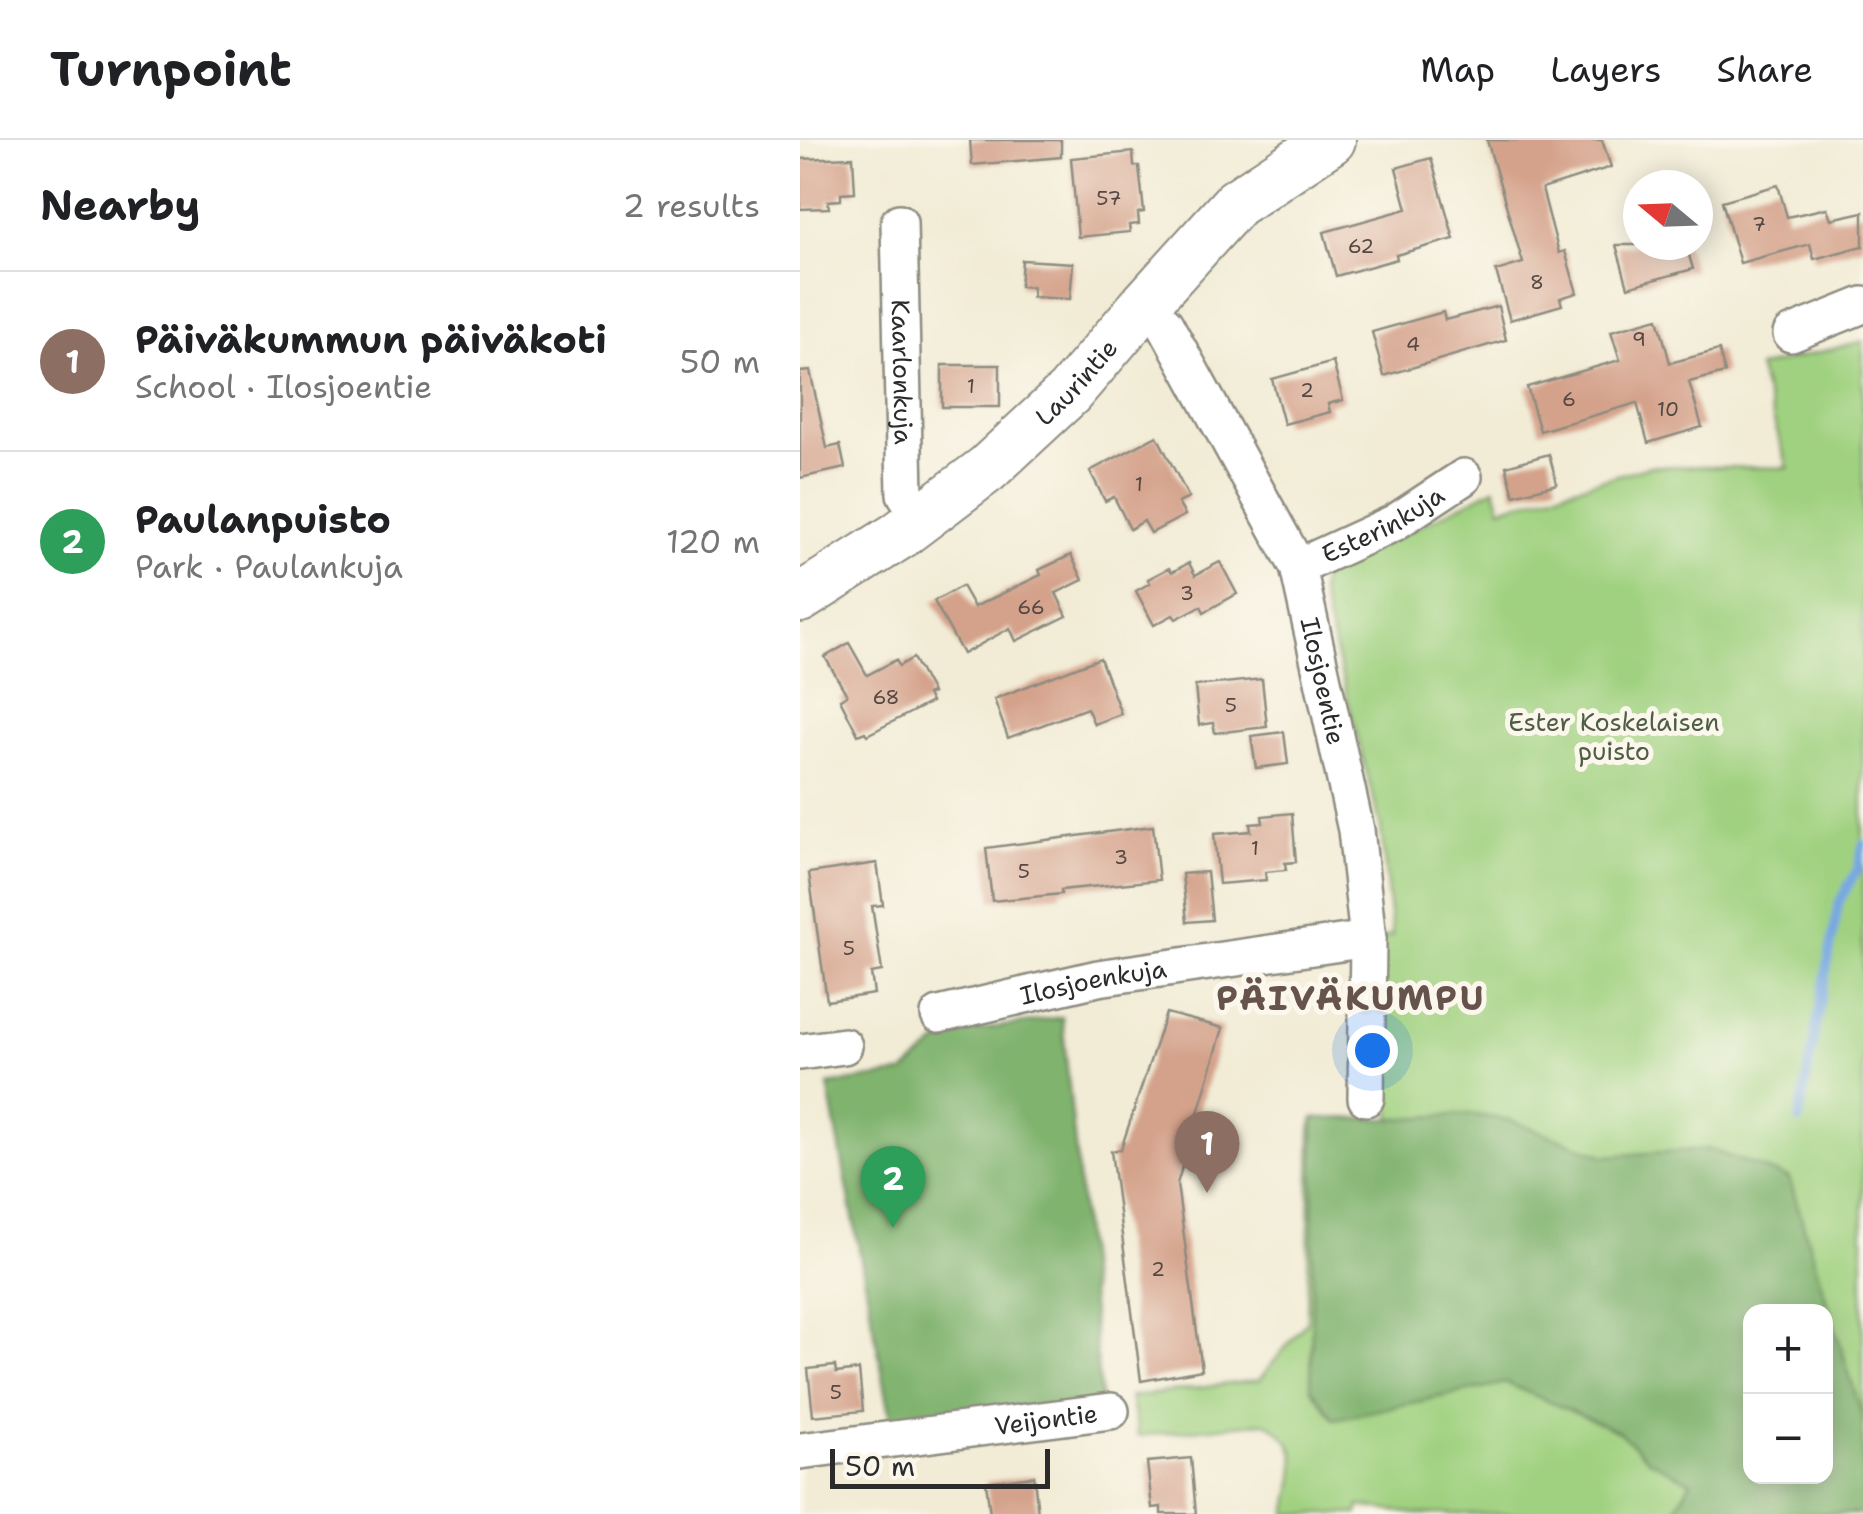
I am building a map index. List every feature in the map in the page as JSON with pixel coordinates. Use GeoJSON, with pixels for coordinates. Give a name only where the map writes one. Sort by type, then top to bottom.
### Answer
{"type":"FeatureCollection","features":[{"type":"Feature","properties":{"kind":"street","name":"Laurintie"},"geometry":{"type":"LineString","coordinates":[[800,598],[898,536],[988,469],[1069,393],[1236,203],[1332,140]]}},
{"type":"Feature","properties":{"kind":"street","name":"Kaarlonkuja"},"geometry":{"type":"LineString","coordinates":[[900,222],[905,494],[920,518]]}},
{"type":"Feature","properties":{"kind":"street","name":"Ilosjoentie"},"geometry":{"type":"LineString","coordinates":[[1144,305],[1165,324],[1298,567],[1356,830],[1368,939],[1366,1098]]}},
{"type":"Feature","properties":{"kind":"street"},"geometry":{"type":"LineString","coordinates":[[1791,334],[1863,305]]}},
{"type":"Feature","properties":{"kind":"street","name":"Esterinkuja"},"geometry":{"type":"LineString","coordinates":[[1298,567],[1394,523],[1464,477]]}},
{"type":"Feature","properties":{"kind":"street","name":"Ilosjoenkuja"},"geometry":{"type":"LineString","coordinates":[[939,1015],[1098,978],[1368,939]]}},
{"type":"Feature","properties":{"kind":"street"},"geometry":{"type":"LineString","coordinates":[[800,1052],[844,1046]]}},
{"type":"Feature","properties":{"kind":"street","name":"Veijontie"},"geometry":{"type":"LineString","coordinates":[[800,1451],[1111,1411]]}},
{"type":"Feature","properties":{"kind":"green space","name":"Ester Koskelaisen puisto"},"geometry":{"type":"Polygon","coordinates":[[[1863,341],[1863,1514],[1415,1514],[1360,1506],[1358,1514],[1287,1514],[1294,1473],[1293,1450],[1279,1431],[1265,1422],[1138,1436],[1130,1397],[1259,1380],[1307,1321],[1314,1118],[1392,1119],[1372,1006],[1376,938],[1392,936],[1381,828],[1320,592],[1323,574],[1495,488],[1501,508],[1650,466],[1788,468],[1758,368],[1863,341]]]}},
{"type":"Feature","properties":{"kind":"green space"},"geometry":{"type":"Polygon","coordinates":[[[1062,1017],[1101,1404],[894,1434],[828,1085],[904,1073],[947,1035],[1062,1017]]]}},
{"type":"Feature","properties":{"kind":"green space"},"geometry":{"type":"Polygon","coordinates":[[[1468,1114],[1510,1120],[1605,1156],[1709,1149],[1789,1178],[1828,1304],[1743,1304],[1743,1484],[1833,1484],[1833,1321],[1863,1419],[1863,1514],[1672,1514],[1691,1482],[1649,1460],[1619,1432],[1506,1383],[1334,1419],[1311,1388],[1314,1118],[1392,1119],[1468,1114]]]}},
{"type":"Feature","properties":{"kind":"building"},"geometry":{"type":"Polygon","coordinates":[[[970,140],[1061,140],[1061,157],[972,165],[970,140]]]}},
{"type":"Feature","properties":{"kind":"building"},"geometry":{"type":"Polygon","coordinates":[[[1487,140],[1602,140],[1611,167],[1542,189],[1559,253],[1565,251],[1577,293],[1560,298],[1562,305],[1510,320],[1496,271],[1523,263],[1487,140]]]}},
{"type":"Feature","properties":{"kind":"building"},"geometry":{"type":"Polygon","coordinates":[[[1133,152],[1134,166],[1139,166],[1144,212],[1138,213],[1139,224],[1129,225],[1130,232],[1078,237],[1071,158],[1133,152]]]}},
{"type":"Feature","properties":{"kind":"building"},"geometry":{"type":"Polygon","coordinates":[[[853,157],[855,192],[841,193],[841,200],[828,201],[829,208],[800,209],[800,159],[853,157]]]}},
{"type":"Feature","properties":{"kind":"building"},"geometry":{"type":"Polygon","coordinates":[[[1431,158],[1454,239],[1336,276],[1324,232],[1407,209],[1396,168],[1431,158]]]}},
{"type":"Feature","properties":{"kind":"building"},"geometry":{"type":"Polygon","coordinates":[[[1778,185],[1787,217],[1827,208],[1831,219],[1863,212],[1863,246],[1814,259],[1810,244],[1740,263],[1722,201],[1778,185]]]}},
{"type":"Feature","properties":{"kind":"building"},"geometry":{"type":"Polygon","coordinates":[[[1616,245],[1623,245],[1623,260],[1690,260],[1693,269],[1628,287],[1616,245]]]}},
{"type":"Feature","properties":{"kind":"building"},"geometry":{"type":"Polygon","coordinates":[[[1022,260],[1073,263],[1070,299],[1032,297],[1033,287],[1020,286],[1022,260]]]}},
{"type":"Feature","properties":{"kind":"building"},"geometry":{"type":"Polygon","coordinates":[[[1498,306],[1506,340],[1384,376],[1372,332],[1443,312],[1445,320],[1498,306]]]}},
{"type":"Feature","properties":{"kind":"building"},"geometry":{"type":"Polygon","coordinates":[[[1658,318],[1670,363],[1719,350],[1725,373],[1689,382],[1702,427],[1648,443],[1637,403],[1540,431],[1527,387],[1620,360],[1611,331],[1658,318]]]}},
{"type":"Feature","properties":{"kind":"building"},"geometry":{"type":"Polygon","coordinates":[[[1333,362],[1343,400],[1328,404],[1330,412],[1284,424],[1272,379],[1333,362]]]}},
{"type":"Feature","properties":{"kind":"building"},"geometry":{"type":"Polygon","coordinates":[[[942,365],[1000,365],[1000,407],[942,407],[942,365]]]}},
{"type":"Feature","properties":{"kind":"building"},"geometry":{"type":"Polygon","coordinates":[[[810,371],[827,448],[840,445],[845,468],[800,478],[800,372],[810,371]]]}},
{"type":"Feature","properties":{"kind":"building"},"geometry":{"type":"Polygon","coordinates":[[[1157,436],[1189,498],[1178,503],[1185,515],[1151,533],[1144,521],[1130,529],[1114,497],[1105,501],[1090,471],[1157,436]]]}},
{"type":"Feature","properties":{"kind":"building"},"geometry":{"type":"Polygon","coordinates":[[[1549,454],[1557,484],[1514,495],[1506,466],[1549,454]]]}},
{"type":"Feature","properties":{"kind":"building"},"geometry":{"type":"Polygon","coordinates":[[[1071,555],[1083,580],[1056,593],[1067,616],[1016,641],[1010,628],[963,654],[934,601],[962,586],[974,607],[1041,575],[1039,570],[1071,555]]]}},
{"type":"Feature","properties":{"kind":"building"},"geometry":{"type":"Polygon","coordinates":[[[1220,562],[1237,594],[1204,612],[1201,606],[1154,625],[1136,591],[1150,583],[1148,579],[1189,563],[1195,575],[1220,562]]]}},
{"type":"Feature","properties":{"kind":"building"},"geometry":{"type":"Polygon","coordinates":[[[849,643],[867,675],[896,660],[899,666],[913,658],[932,693],[927,695],[931,702],[867,735],[858,735],[840,699],[847,695],[825,657],[849,643]]]}},
{"type":"Feature","properties":{"kind":"building"},"geometry":{"type":"Polygon","coordinates":[[[1100,658],[1121,714],[1094,724],[1087,708],[1008,738],[994,699],[1100,658]]]}},
{"type":"Feature","properties":{"kind":"building"},"geometry":{"type":"Polygon","coordinates":[[[1262,679],[1267,727],[1215,733],[1213,723],[1199,725],[1195,686],[1262,679]]]}},
{"type":"Feature","properties":{"kind":"building"},"geometry":{"type":"Polygon","coordinates":[[[1284,732],[1288,764],[1256,768],[1251,736],[1284,732]]]}},
{"type":"Feature","properties":{"kind":"building"},"geometry":{"type":"Polygon","coordinates":[[[1292,813],[1296,862],[1285,863],[1286,870],[1265,872],[1266,880],[1219,884],[1214,834],[1251,831],[1250,824],[1263,823],[1262,816],[1292,813]]]}},
{"type":"Feature","properties":{"kind":"building"},"geometry":{"type":"Polygon","coordinates":[[[1153,826],[1159,880],[992,901],[986,848],[1153,826]]]}},
{"type":"Feature","properties":{"kind":"building"},"geometry":{"type":"Polygon","coordinates":[[[877,863],[883,905],[872,906],[882,971],[871,973],[874,994],[827,1001],[809,873],[877,863]]]}},
{"type":"Feature","properties":{"kind":"building"},"geometry":{"type":"Polygon","coordinates":[[[1207,872],[1212,920],[1187,922],[1182,874],[1207,872]]]}},
{"type":"Feature","properties":{"kind":"building"},"geometry":{"type":"Polygon","coordinates":[[[1166,1013],[1223,1028],[1177,1184],[1202,1370],[1141,1381],[1111,1151],[1121,1149],[1166,1013]]]}},
{"type":"Feature","properties":{"kind":"building"},"geometry":{"type":"Polygon","coordinates":[[[835,1366],[836,1373],[859,1370],[863,1411],[813,1416],[808,1369],[835,1366]]]}},
{"type":"Feature","properties":{"kind":"building"},"geometry":{"type":"Polygon","coordinates":[[[1191,1458],[1196,1514],[1161,1514],[1161,1507],[1152,1508],[1147,1462],[1191,1458]]]}},
{"type":"Feature","properties":{"kind":"building"},"geometry":{"type":"Polygon","coordinates":[[[1034,1476],[1038,1514],[990,1514],[986,1482],[1034,1476]]]}},
{"type":"Feature","properties":{"kind":"waterway"},"geometry":{"type":"LineString","coordinates":[[1799,1120],[1839,902],[1858,868],[1863,844]]}},
{"type":"Feature","properties":{"kind":"place","name":"Päiväkummun päiväkoti"},"geometry":{"type":"Point","coordinates":[1207,1193]}},
{"type":"Feature","properties":{"kind":"place","name":"Paulanpuisto"},"geometry":{"type":"Point","coordinates":[893,1228]}},
{"type":"Feature","properties":{"kind":"district","name":"PÄIVÄKUMPU"},"geometry":{"type":"Point","coordinates":[1351,997]}}]}
